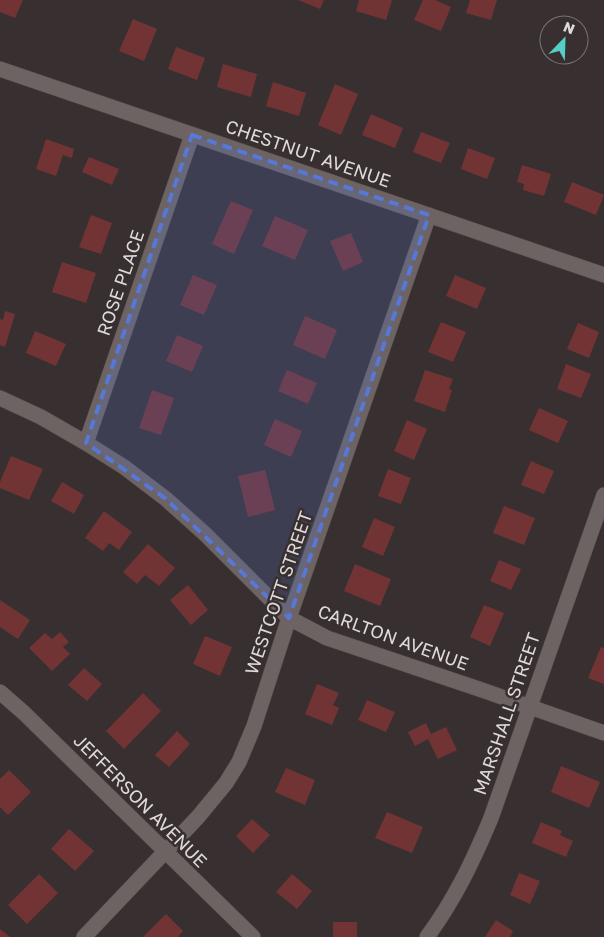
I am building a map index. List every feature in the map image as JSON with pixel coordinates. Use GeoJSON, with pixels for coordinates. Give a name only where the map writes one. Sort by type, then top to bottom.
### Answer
{"type":"FeatureCollection","features":[{"type":"Feature","properties":{"kind":"street","name":"CHESTNUT AVENUE"},"geometry":{"type":"LineString","coordinates":[[0,69],[604,275]]}},
{"type":"Feature","properties":{"kind":"street","name":"ROSE PLACE"},"geometry":{"type":"LineString","coordinates":[[86,443],[192,135]]}},
{"type":"Feature","properties":{"kind":"street","name":"WESTCOTT STREET"},"geometry":{"type":"LineString","coordinates":[[84,937],[198,817],[226,783],[238,762],[254,726],[289,618],[429,215]]}},
{"type":"Feature","properties":{"kind":"street","name":"CARLTON AVENUE"},"geometry":{"type":"LineString","coordinates":[[0,398],[41,417],[124,467],[166,499],[289,618],[327,638],[604,733]]}},
{"type":"Feature","properties":{"kind":"street","name":"MARSHALL STREET"},"geometry":{"type":"LineString","coordinates":[[427,937],[447,910],[474,858],[491,818],[604,495]]}},
{"type":"Feature","properties":{"kind":"street","name":"JEFFERSON AVENUE"},"geometry":{"type":"LineString","coordinates":[[0,692],[24,713],[253,937]]}},
{"type":"Feature","properties":{"kind":"highlighted area"},"geometry":{"type":"Polygon","coordinates":[[[192,135],[429,215],[289,618],[166,499],[86,443],[192,135]]]}},
{"type":"Feature","properties":{"kind":"building"},"geometry":{"type":"Polygon","coordinates":[[[0,0],[23,0],[15,18],[0,12],[0,0]]]}},
{"type":"Feature","properties":{"kind":"building"},"geometry":{"type":"Polygon","coordinates":[[[298,0],[324,0],[320,9],[298,0]]]}},
{"type":"Feature","properties":{"kind":"building"},"geometry":{"type":"Polygon","coordinates":[[[359,0],[392,0],[386,20],[356,11],[359,0]]]}},
{"type":"Feature","properties":{"kind":"building"},"geometry":{"type":"Polygon","coordinates":[[[423,0],[435,0],[451,7],[441,31],[414,20],[423,0]]]}},
{"type":"Feature","properties":{"kind":"building"},"geometry":{"type":"Polygon","coordinates":[[[470,0],[497,0],[491,20],[466,13],[470,0]]]}},
{"type":"Feature","properties":{"kind":"building"},"geometry":{"type":"Polygon","coordinates":[[[133,19],[157,29],[144,61],[119,51],[133,19]]]}},
{"type":"Feature","properties":{"kind":"building"},"geometry":{"type":"Polygon","coordinates":[[[176,47],[205,58],[197,80],[168,69],[176,47]]]}},
{"type":"Feature","properties":{"kind":"building"},"geometry":{"type":"Polygon","coordinates":[[[223,64],[257,74],[251,97],[217,87],[223,64]]]}},
{"type":"Feature","properties":{"kind":"building"},"geometry":{"type":"Polygon","coordinates":[[[273,82],[306,93],[299,116],[266,106],[273,82]]]}},
{"type":"Feature","properties":{"kind":"building"},"geometry":{"type":"Polygon","coordinates":[[[335,84],[358,94],[341,135],[318,125],[335,84]]]}},
{"type":"Feature","properties":{"kind":"building"},"geometry":{"type":"Polygon","coordinates":[[[371,114],[403,128],[395,148],[362,135],[371,114]]]}},
{"type":"Feature","properties":{"kind":"building"},"geometry":{"type":"Polygon","coordinates":[[[421,132],[450,143],[441,163],[413,152],[421,132]]]}},
{"type":"Feature","properties":{"kind":"building"},"geometry":{"type":"Polygon","coordinates":[[[46,139],[74,149],[72,158],[63,155],[56,176],[36,169],[46,139]]]}},
{"type":"Feature","properties":{"kind":"building"},"geometry":{"type":"Polygon","coordinates":[[[468,148],[495,158],[487,179],[461,169],[468,148]]]}},
{"type":"Feature","properties":{"kind":"building"},"geometry":{"type":"Polygon","coordinates":[[[89,157],[119,169],[112,185],[82,172],[89,157]]]}},
{"type":"Feature","properties":{"kind":"building"},"geometry":{"type":"Polygon","coordinates":[[[522,165],[551,174],[544,196],[523,190],[524,184],[517,182],[522,165]]]}},
{"type":"Feature","properties":{"kind":"building"},"geometry":{"type":"Polygon","coordinates":[[[572,182],[604,195],[596,215],[564,202],[572,182]]]}},
{"type":"Feature","properties":{"kind":"building"},"geometry":{"type":"Polygon","coordinates":[[[231,201],[253,210],[234,254],[212,244],[231,201]]]}},
{"type":"Feature","properties":{"kind":"building"},"geometry":{"type":"Polygon","coordinates":[[[91,215],[112,223],[101,254],[79,247],[91,215]]]}},
{"type":"Feature","properties":{"kind":"building"},"geometry":{"type":"Polygon","coordinates":[[[275,216],[308,230],[295,260],[262,246],[275,216]]]}},
{"type":"Feature","properties":{"kind":"building"},"geometry":{"type":"Polygon","coordinates":[[[351,233],[363,262],[343,271],[330,241],[351,233]]]}},
{"type":"Feature","properties":{"kind":"building"},"geometry":{"type":"Polygon","coordinates":[[[62,262],[96,273],[86,303],[52,292],[62,262]]]}},
{"type":"Feature","properties":{"kind":"building"},"geometry":{"type":"Polygon","coordinates":[[[193,275],[217,285],[204,315],[180,305],[193,275]]]}},
{"type":"Feature","properties":{"kind":"building"},"geometry":{"type":"Polygon","coordinates":[[[455,275],[486,288],[477,309],[446,296],[455,275]]]}},
{"type":"Feature","properties":{"kind":"building"},"geometry":{"type":"Polygon","coordinates":[[[5,311],[15,314],[5,347],[0,345],[0,319],[3,320],[5,311]]]}},
{"type":"Feature","properties":{"kind":"building"},"geometry":{"type":"Polygon","coordinates":[[[305,316],[337,330],[325,359],[293,345],[305,316]]]}},
{"type":"Feature","properties":{"kind":"building"},"geometry":{"type":"Polygon","coordinates":[[[441,322],[466,332],[453,362],[428,352],[441,322]]]}},
{"type":"Feature","properties":{"kind":"building"},"geometry":{"type":"Polygon","coordinates":[[[578,323],[599,332],[589,358],[567,349],[578,323]]]}},
{"type":"Feature","properties":{"kind":"building"},"geometry":{"type":"Polygon","coordinates":[[[35,331],[66,344],[56,366],[26,353],[35,331]]]}},
{"type":"Feature","properties":{"kind":"building"},"geometry":{"type":"Polygon","coordinates":[[[177,335],[203,346],[192,372],[166,361],[177,335]]]}},
{"type":"Feature","properties":{"kind":"building"},"geometry":{"type":"Polygon","coordinates":[[[566,364],[591,374],[581,398],[557,389],[566,364]]]}},
{"type":"Feature","properties":{"kind":"building"},"geometry":{"type":"Polygon","coordinates":[[[287,370],[317,383],[308,404],[278,391],[287,370]]]}},
{"type":"Feature","properties":{"kind":"building"},"geometry":{"type":"Polygon","coordinates":[[[425,370],[453,379],[449,389],[452,390],[445,412],[414,401],[425,370]]]}},
{"type":"Feature","properties":{"kind":"building"},"geometry":{"type":"Polygon","coordinates":[[[152,390],[174,398],[161,435],[139,428],[152,390]]]}},
{"type":"Feature","properties":{"kind":"building"},"geometry":{"type":"Polygon","coordinates":[[[539,408],[568,421],[558,443],[529,430],[539,408]]]}},
{"type":"Feature","properties":{"kind":"building"},"geometry":{"type":"Polygon","coordinates":[[[275,419],[302,431],[291,457],[264,445],[275,419]]]}},
{"type":"Feature","properties":{"kind":"building"},"geometry":{"type":"Polygon","coordinates":[[[407,420],[427,429],[414,460],[394,451],[407,420]]]}},
{"type":"Feature","properties":{"kind":"building"},"geometry":{"type":"Polygon","coordinates":[[[11,456],[43,469],[29,500],[0,488],[0,482],[11,456]]]}},
{"type":"Feature","properties":{"kind":"building"},"geometry":{"type":"Polygon","coordinates":[[[531,461],[554,471],[544,494],[521,485],[531,461]]]}},
{"type":"Feature","properties":{"kind":"building"},"geometry":{"type":"Polygon","coordinates":[[[388,469],[411,478],[401,504],[378,496],[388,469]]]}},
{"type":"Feature","properties":{"kind":"building"},"geometry":{"type":"Polygon","coordinates":[[[265,470],[275,510],[248,517],[238,476],[265,470]]]}},
{"type":"Feature","properties":{"kind":"building"},"geometry":{"type":"Polygon","coordinates":[[[62,482],[84,495],[74,514],[51,501],[62,482]]]}},
{"type":"Feature","properties":{"kind":"building"},"geometry":{"type":"Polygon","coordinates":[[[504,506],[535,518],[524,545],[493,533],[504,506]]]}},
{"type":"Feature","properties":{"kind":"building"},"geometry":{"type":"Polygon","coordinates":[[[104,511],[132,532],[119,550],[109,543],[103,551],[85,538],[104,511]]]}},
{"type":"Feature","properties":{"kind":"building"},"geometry":{"type":"Polygon","coordinates":[[[374,518],[395,527],[383,556],[362,547],[374,518]]]}},
{"type":"Feature","properties":{"kind":"building"},"geometry":{"type":"Polygon","coordinates":[[[148,544],[175,568],[159,586],[145,575],[137,584],[123,572],[148,544]]]}},
{"type":"Feature","properties":{"kind":"building"},"geometry":{"type":"Polygon","coordinates":[[[499,560],[521,569],[511,590],[490,581],[499,560]]]}},
{"type":"Feature","properties":{"kind":"building"},"geometry":{"type":"Polygon","coordinates":[[[355,564],[391,579],[380,606],[344,591],[355,564]]]}},
{"type":"Feature","properties":{"kind":"building"},"geometry":{"type":"Polygon","coordinates":[[[188,585],[208,610],[191,625],[170,600],[188,585]]]}},
{"type":"Feature","properties":{"kind":"building"},"geometry":{"type":"Polygon","coordinates":[[[0,600],[30,620],[18,639],[0,627],[0,600]]]}},
{"type":"Feature","properties":{"kind":"building"},"geometry":{"type":"Polygon","coordinates":[[[484,605],[504,613],[490,646],[470,637],[484,605]]]}},
{"type":"Feature","properties":{"kind":"building"},"geometry":{"type":"Polygon","coordinates":[[[60,632],[69,642],[63,647],[70,654],[52,671],[29,648],[45,633],[52,639],[60,632]]]}},
{"type":"Feature","properties":{"kind":"building"},"geometry":{"type":"Polygon","coordinates":[[[205,636],[232,647],[220,676],[193,664],[205,636]]]}},
{"type":"Feature","properties":{"kind":"building"},"geometry":{"type":"Polygon","coordinates":[[[601,647],[604,648],[604,684],[588,678],[601,647]]]}},
{"type":"Feature","properties":{"kind":"building"},"geometry":{"type":"Polygon","coordinates":[[[84,668],[102,684],[87,701],[68,685],[84,668]]]}},
{"type":"Feature","properties":{"kind":"building"},"geometry":{"type":"Polygon","coordinates":[[[317,684],[339,693],[333,705],[339,708],[332,725],[305,714],[317,684]]]}},
{"type":"Feature","properties":{"kind":"building"},"geometry":{"type":"Polygon","coordinates":[[[143,693],[161,711],[124,749],[106,731],[143,693]]]}},
{"type":"Feature","properties":{"kind":"building"},"geometry":{"type":"Polygon","coordinates":[[[367,700],[395,712],[386,732],[358,720],[367,700]]]}},
{"type":"Feature","properties":{"kind":"building"},"geometry":{"type":"Polygon","coordinates":[[[426,723],[431,734],[446,727],[457,750],[438,759],[428,739],[415,746],[408,732],[426,723]]]}},
{"type":"Feature","properties":{"kind":"building"},"geometry":{"type":"Polygon","coordinates":[[[177,731],[190,744],[169,767],[155,755],[177,731]]]}},
{"type":"Feature","properties":{"kind":"building"},"geometry":{"type":"Polygon","coordinates":[[[561,766],[600,782],[589,808],[551,792],[561,766]]]}},
{"type":"Feature","properties":{"kind":"building"},"geometry":{"type":"Polygon","coordinates":[[[286,768],[315,780],[305,805],[275,792],[286,768]]]}},
{"type":"Feature","properties":{"kind":"building"},"geometry":{"type":"Polygon","coordinates":[[[9,770],[31,792],[8,815],[0,807],[0,779],[9,770]]]}},
{"type":"Feature","properties":{"kind":"building"},"geometry":{"type":"Polygon","coordinates":[[[387,812],[423,827],[412,853],[375,838],[387,812]]]}},
{"type":"Feature","properties":{"kind":"building"},"geometry":{"type":"Polygon","coordinates":[[[252,819],[270,835],[253,853],[236,836],[252,819]]]}},
{"type":"Feature","properties":{"kind":"building"},"geometry":{"type":"Polygon","coordinates":[[[541,822],[562,831],[560,835],[573,841],[566,857],[532,843],[541,822]]]}},
{"type":"Feature","properties":{"kind":"building"},"geometry":{"type":"Polygon","coordinates":[[[69,829],[94,851],[75,871],[51,849],[69,829]]]}},
{"type":"Feature","properties":{"kind":"building"},"geometry":{"type":"Polygon","coordinates":[[[519,873],[540,881],[530,904],[510,895],[519,873]]]}},
{"type":"Feature","properties":{"kind":"building"},"geometry":{"type":"Polygon","coordinates":[[[39,874],[58,893],[27,924],[8,905],[39,874]]]}},
{"type":"Feature","properties":{"kind":"building"},"geometry":{"type":"Polygon","coordinates":[[[292,874],[312,891],[297,909],[276,892],[292,874]]]}},
{"type":"Feature","properties":{"kind":"building"},"geometry":{"type":"Polygon","coordinates":[[[166,914],[183,931],[178,937],[143,937],[166,914]]]}},
{"type":"Feature","properties":{"kind":"building"},"geometry":{"type":"Polygon","coordinates":[[[496,920],[513,931],[510,937],[485,937],[496,920]]]}},
{"type":"Feature","properties":{"kind":"building"},"geometry":{"type":"Polygon","coordinates":[[[333,922],[357,922],[357,937],[333,937],[333,922]]]}},
{"type":"Feature","properties":{"kind":"building"},"geometry":{"type":"Polygon","coordinates":[[[0,929],[10,937],[0,937],[0,929]]]}}]}
